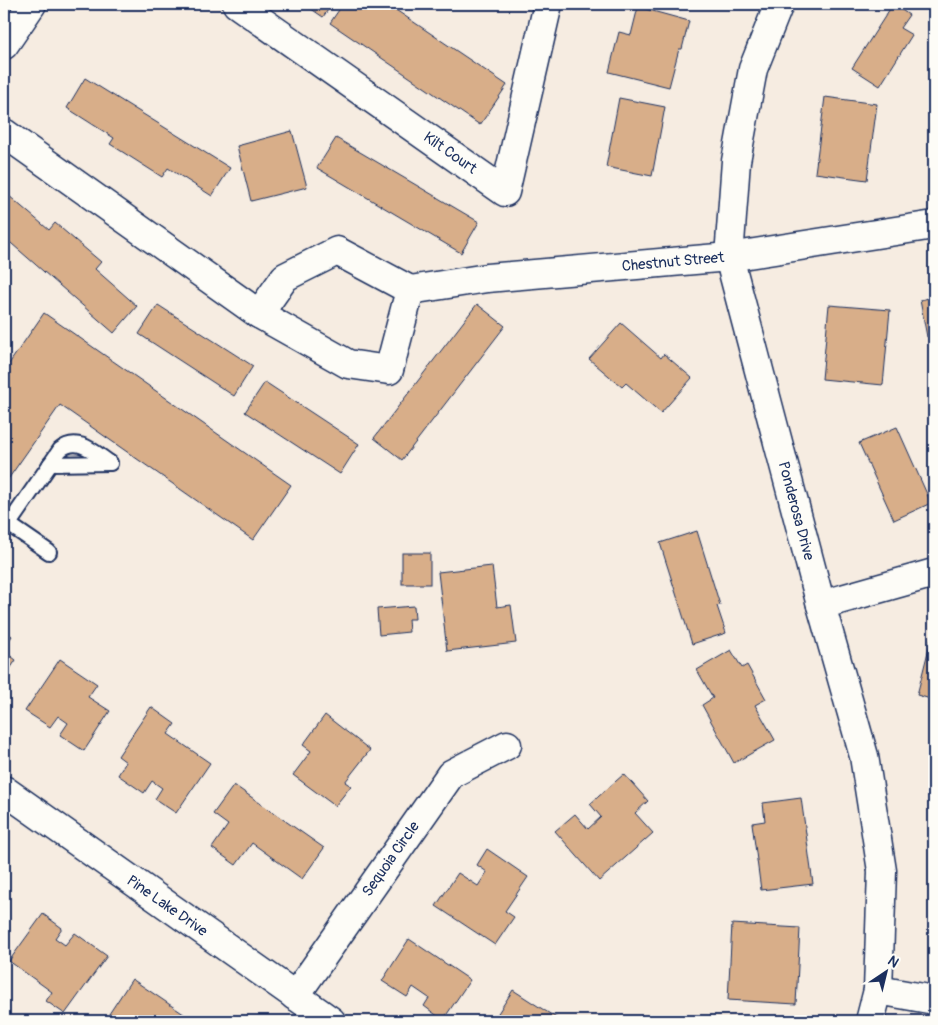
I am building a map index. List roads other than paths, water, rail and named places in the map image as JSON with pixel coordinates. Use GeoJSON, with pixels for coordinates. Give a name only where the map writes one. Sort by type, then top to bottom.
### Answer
{"type":"FeatureCollection","features":[{"type":"Feature","properties":{"kind":"street"},"geometry":{"type":"LineString","coordinates":[[4,45],[32,4]]}},
{"type":"Feature","properties":{"kind":"street","name":"Kilt Court"},"geometry":{"type":"LineString","coordinates":[[237,4],[505,192],[548,4]]}},
{"type":"Feature","properties":{"kind":"street","name":"Ponderosa Drive"},"geometry":{"type":"LineString","coordinates":[[778,4],[753,69],[736,161],[729,257],[821,605],[864,756],[882,871],[878,990],[870,1021]]}},
{"type":"Feature","properties":{"kind":"street"},"geometry":{"type":"LineString","coordinates":[[4,133],[259,314],[348,364],[388,370],[410,290],[337,251],[286,276],[259,314]]}},
{"type":"Feature","properties":{"kind":"street","name":"Chestnut Street"},"geometry":{"type":"LineString","coordinates":[[410,290],[487,278],[729,257],[934,225]]}},
{"type":"Feature","properties":{"kind":"street"},"geometry":{"type":"LineString","coordinates":[[821,605],[934,573]]}},
{"type":"Feature","properties":{"kind":"street","name":"Sequoia Circle"},"geometry":{"type":"LineString","coordinates":[[295,996],[451,774],[507,746]]}},
{"type":"Feature","properties":{"kind":"street","name":"Pine Lake Drive"},"geometry":{"type":"LineString","coordinates":[[4,790],[331,1021]]}},
{"type":"Feature","properties":{"kind":"street"},"geometry":{"type":"LineString","coordinates":[[878,990],[934,1000]]}},
{"type":"Feature","properties":{"kind":"lane"},"geometry":{"type":"LineString","coordinates":[[49,552],[6,523],[60,450],[70,443],[84,446],[110,463],[50,464]]}}]}
